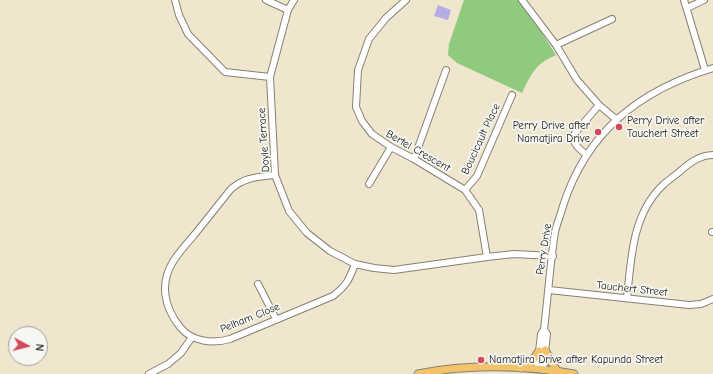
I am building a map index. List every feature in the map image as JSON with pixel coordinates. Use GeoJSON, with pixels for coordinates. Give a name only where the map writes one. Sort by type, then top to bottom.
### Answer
{"type":"FeatureCollection","features":[{"type":"Feature","properties":{"kind":"main road"},"geometry":{"type":"LineString","coordinates":[[521,368],[533,360],[542,350],[557,371]]}},
{"type":"Feature","properties":{"kind":"main road"},"geometry":{"type":"LineString","coordinates":[[423,374],[466,368],[521,368],[574,374]]}},
{"type":"Feature","properties":{"kind":"street"},"geometry":{"type":"LineString","coordinates":[[175,0],[179,15],[188,34],[225,72],[270,77]]}},
{"type":"Feature","properties":{"kind":"street"},"geometry":{"type":"LineString","coordinates":[[266,0],[288,10]]}},
{"type":"Feature","properties":{"kind":"street","name":"Doyle Terrace"},"geometry":{"type":"LineString","coordinates":[[294,0],[288,10],[270,77],[276,175],[289,211],[307,233],[330,251],[355,264],[394,270],[514,254],[553,256]]}},
{"type":"Feature","properties":{"kind":"street","name":"Bertel Crescent"},"geometry":{"type":"LineString","coordinates":[[406,0],[386,18],[369,39],[358,70],[356,107],[362,121],[372,134],[391,147],[465,190],[479,210],[487,257]]}},
{"type":"Feature","properties":{"kind":"street"},"geometry":{"type":"LineString","coordinates":[[522,0],[556,46],[577,80],[599,105],[617,120]]}},
{"type":"Feature","properties":{"kind":"street"},"geometry":{"type":"LineString","coordinates":[[684,0],[705,70]]}},
{"type":"Feature","properties":{"kind":"street"},"geometry":{"type":"LineString","coordinates":[[687,8],[704,0]]}},
{"type":"Feature","properties":{"kind":"street"},"geometry":{"type":"LineString","coordinates":[[556,46],[612,20]]}},
{"type":"Feature","properties":{"kind":"street","name":"Perry Drive"},"geometry":{"type":"LineString","coordinates":[[540,370],[542,350],[541,334],[544,329],[556,231],[566,196],[586,154],[617,120],[639,101],[655,91],[682,78],[713,68]]}},
{"type":"Feature","properties":{"kind":"street"},"geometry":{"type":"LineString","coordinates":[[414,159],[446,70]]}},
{"type":"Feature","properties":{"kind":"street","name":"Boucicault Place"},"geometry":{"type":"LineString","coordinates":[[465,190],[477,176],[512,95]]}},
{"type":"Feature","properties":{"kind":"street"},"geometry":{"type":"LineString","coordinates":[[586,154],[578,148],[574,141],[575,133],[599,105]]}},
{"type":"Feature","properties":{"kind":"street"},"geometry":{"type":"LineString","coordinates":[[369,184],[391,147]]}},
{"type":"Feature","properties":{"kind":"street"},"geometry":{"type":"LineString","coordinates":[[627,298],[636,230],[647,207],[661,187],[689,164],[699,158],[713,156]]}},
{"type":"Feature","properties":{"kind":"street","name":"Pelham Close"},"geometry":{"type":"LineString","coordinates":[[276,175],[245,180],[231,189],[173,260],[165,282],[165,298],[168,310],[182,330],[192,337],[203,341],[222,341],[230,339],[333,296],[348,282],[355,264]]}},
{"type":"Feature","properties":{"kind":"street"},"geometry":{"type":"LineString","coordinates":[[258,284],[276,319]]}},
{"type":"Feature","properties":{"kind":"street","name":"Tauchert Street"},"geometry":{"type":"LineString","coordinates":[[549,290],[689,305],[701,304],[713,299]]}},
{"type":"Feature","properties":{"kind":"street"},"geometry":{"type":"LineString","coordinates":[[149,374],[168,364],[181,353],[192,337]]}},
{"type":"Feature","properties":{"kind":"green space"},"geometry":{"type":"Polygon","coordinates":[[[464,0],[521,0],[556,55],[543,62],[535,70],[522,93],[457,63],[448,55],[449,44],[464,0]]]}},
{"type":"Feature","properties":{"kind":"building"},"geometry":{"type":"Polygon","coordinates":[[[438,5],[451,10],[448,20],[434,16],[438,5]]]}},
{"type":"Feature","properties":{"kind":"place","name":"Perry Drive after Tauchert Street"},"geometry":{"type":"Point","coordinates":[619,127]}},
{"type":"Feature","properties":{"kind":"place","name":"Perry Drive after Namatjira Drive"},"geometry":{"type":"Point","coordinates":[598,132]}},
{"type":"Feature","properties":{"kind":"place","name":"Namatjira Drive after Kapunda Street"},"geometry":{"type":"Point","coordinates":[481,360]}}]}
